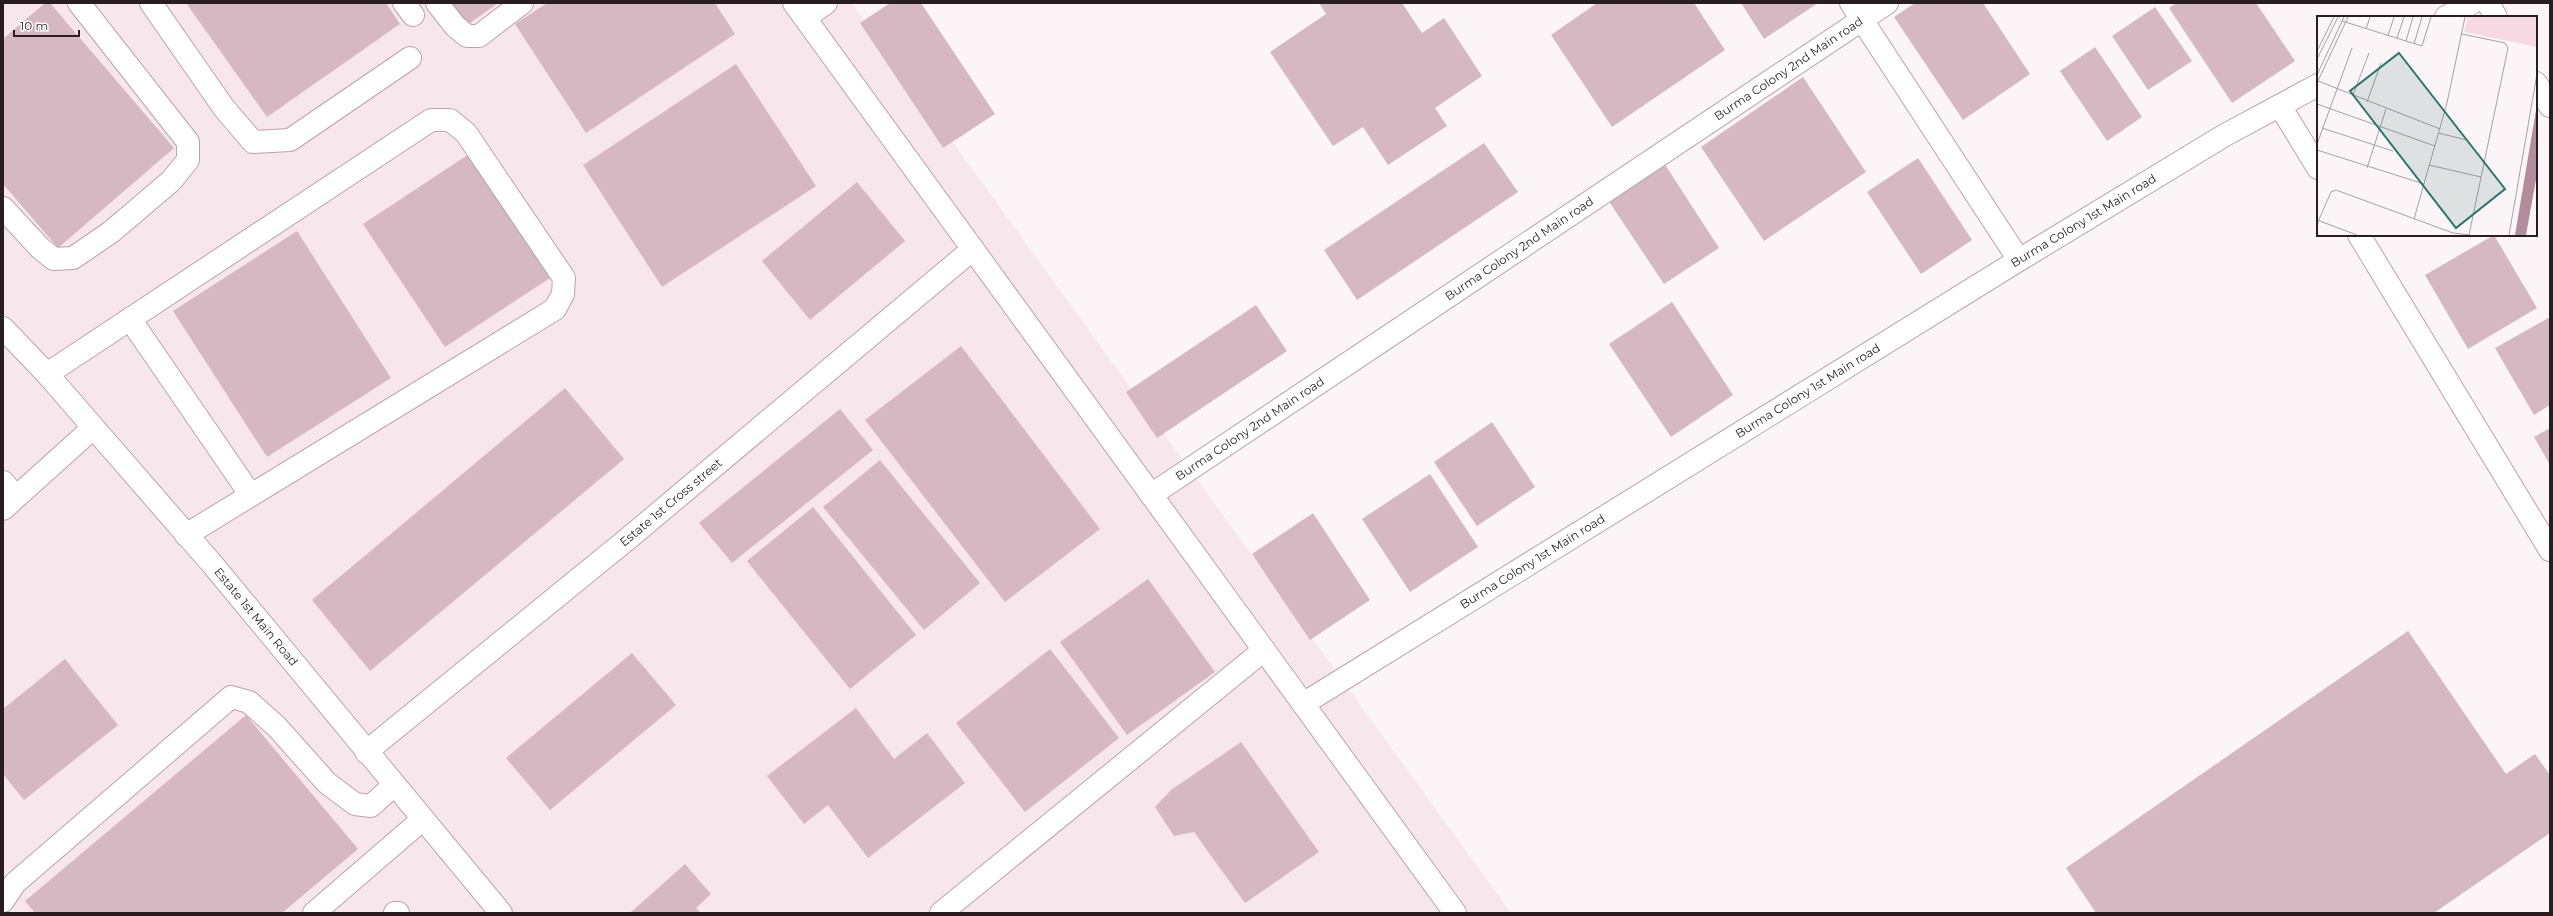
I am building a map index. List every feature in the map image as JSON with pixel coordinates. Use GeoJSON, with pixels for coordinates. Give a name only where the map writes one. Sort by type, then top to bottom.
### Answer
{"type":"FeatureCollection","features":[{"type":"Feature","properties":{"kind":"street"},"geometry":{"type":"LineString","coordinates":[[3,208],[40,248],[54,259],[73,258],[110,232],[171,181],[188,160],[188,142],[79,3]]}},
{"type":"Feature","properties":{"kind":"street"},"geometry":{"type":"LineString","coordinates":[[150,3],[224,108],[253,142],[290,140],[410,58]]}},
{"type":"Feature","properties":{"kind":"street"},"geometry":{"type":"LineString","coordinates":[[436,3],[455,26],[467,36],[479,36],[522,3]]}},
{"type":"Feature","properties":{"kind":"street"},"geometry":{"type":"LineString","coordinates":[[826,3],[799,10],[1455,913]]}},
{"type":"Feature","properties":{"kind":"street","name":"Burma Colony 2nd Main road"},"geometry":{"type":"LineString","coordinates":[[1151,495],[1857,11],[1887,3]]}},
{"type":"Feature","properties":{"kind":"street"},"geometry":{"type":"LineString","coordinates":[[2448,16],[2472,3]]}},
{"type":"Feature","properties":{"kind":"street"},"geometry":{"type":"LineString","coordinates":[[2488,3],[2495,16]]}},
{"type":"Feature","properties":{"kind":"street"},"geometry":{"type":"LineString","coordinates":[[1857,11],[2019,260]]}},
{"type":"Feature","properties":{"kind":"street"},"geometry":{"type":"LineString","coordinates":[[2537,85],[2550,106]]}},
{"type":"Feature","properties":{"kind":"street","name":"Burma Colony 1st Main road"},"geometry":{"type":"LineString","coordinates":[[1303,704],[2019,260],[2225,135],[2317,86]]}},
{"type":"Feature","properties":{"kind":"street"},"geometry":{"type":"LineString","coordinates":[[2280,106],[2317,166]]}},
{"type":"Feature","properties":{"kind":"street"},"geometry":{"type":"LineString","coordinates":[[47,374],[431,120],[450,120],[466,133],[564,278],[563,294],[555,310],[250,494],[186,535]]}},
{"type":"Feature","properties":{"kind":"street"},"geometry":{"type":"LineString","coordinates":[[2360,236],[2550,550]]}},
{"type":"Feature","properties":{"kind":"street","name":"Estate 1st Cross street"},"geometry":{"type":"LineString","coordinates":[[366,752],[630,537],[972,249]]}},
{"type":"Feature","properties":{"kind":"street"},"geometry":{"type":"LineString","coordinates":[[130,319],[250,494]]}},
{"type":"Feature","properties":{"kind":"street","name":"Estate 1st Main Road"},"geometry":{"type":"LineString","coordinates":[[3,328],[47,374],[186,535],[501,913]]}},
{"type":"Feature","properties":{"kind":"street"},"geometry":{"type":"LineString","coordinates":[[7,496],[93,428]]}},
{"type":"Feature","properties":{"kind":"street"},"geometry":{"type":"LineString","coordinates":[[941,913],[1264,650]]}},
{"type":"Feature","properties":{"kind":"street"},"geometry":{"type":"LineString","coordinates":[[3,901],[15,883],[231,697],[249,702],[277,727],[327,783],[355,804],[371,806],[394,785]]}},
{"type":"Feature","properties":{"kind":"street"},"geometry":{"type":"LineString","coordinates":[[314,913],[423,819]]}},
{"type":"Feature","properties":{"kind":"street"},"geometry":{"type":"LineString","coordinates":[[3,904],[7,913]]}},
{"type":"Feature","properties":{"kind":"shaded area"},"geometry":{"type":"Polygon","coordinates":[[[3,3],[852,3],[1511,913],[3,913],[3,3]]]}},
{"type":"Feature","properties":{"kind":"building"},"geometry":{"type":"Polygon","coordinates":[[[45,3],[50,3],[174,148],[58,248],[3,184],[3,39],[45,3]]]}},
{"type":"Feature","properties":{"kind":"building"},"geometry":{"type":"Polygon","coordinates":[[[186,3],[386,3],[400,24],[267,117],[186,3]]]}},
{"type":"Feature","properties":{"kind":"building"},"geometry":{"type":"Polygon","coordinates":[[[449,3],[498,3],[466,26],[449,3]]]}},
{"type":"Feature","properties":{"kind":"building"},"geometry":{"type":"Polygon","coordinates":[[[547,3],[715,3],[735,34],[586,133],[515,24],[547,3]]]}},
{"type":"Feature","properties":{"kind":"building"},"geometry":{"type":"Polygon","coordinates":[[[890,3],[921,3],[995,114],[943,148],[860,23],[890,3]]]}},
{"type":"Feature","properties":{"kind":"building"},"geometry":{"type":"Polygon","coordinates":[[[1319,3],[1402,3],[1422,33],[1444,18],[1482,76],[1435,108],[1447,126],[1388,165],[1363,127],[1333,146],[1270,52],[1326,14],[1319,3]]]}},
{"type":"Feature","properties":{"kind":"building"},"geometry":{"type":"Polygon","coordinates":[[[1597,3],[1694,3],[1725,50],[1612,127],[1551,35],[1597,3]]]}},
{"type":"Feature","properties":{"kind":"building"},"geometry":{"type":"Polygon","coordinates":[[[1741,3],[1818,3],[1764,39],[1741,3]]]}},
{"type":"Feature","properties":{"kind":"building"},"geometry":{"type":"Polygon","coordinates":[[[1915,3],[1983,3],[2030,74],[1963,120],[1894,17],[1915,3]]]}},
{"type":"Feature","properties":{"kind":"building"},"geometry":{"type":"Polygon","coordinates":[[[2176,3],[2256,3],[2295,61],[2232,103],[2169,8],[2176,3]]]}},
{"type":"Feature","properties":{"kind":"building"},"geometry":{"type":"Polygon","coordinates":[[[2155,7],[2192,61],[2148,90],[2112,36],[2155,7]]]}},
{"type":"Feature","properties":{"kind":"building"},"geometry":{"type":"Polygon","coordinates":[[[2095,47],[2142,117],[2107,141],[2060,71],[2095,47]]]}},
{"type":"Feature","properties":{"kind":"building"},"geometry":{"type":"Polygon","coordinates":[[[736,64],[816,186],[662,287],[583,165],[736,64]]]}},
{"type":"Feature","properties":{"kind":"building"},"geometry":{"type":"Polygon","coordinates":[[[1803,77],[1866,172],[1764,241],[1701,147],[1803,77]]]}},
{"type":"Feature","properties":{"kind":"building"},"geometry":{"type":"Polygon","coordinates":[[[1484,143],[1518,192],[1357,300],[1324,250],[1484,143]]]}},
{"type":"Feature","properties":{"kind":"building"},"geometry":{"type":"Polygon","coordinates":[[[469,154],[550,278],[445,347],[363,224],[469,154]]]}},
{"type":"Feature","properties":{"kind":"building"},"geometry":{"type":"Polygon","coordinates":[[[1918,158],[1972,240],[1921,274],[1867,192],[1918,158]]]}},
{"type":"Feature","properties":{"kind":"building"},"geometry":{"type":"Polygon","coordinates":[[[1664,163],[1719,248],[1664,284],[1608,200],[1664,163]]]}},
{"type":"Feature","properties":{"kind":"building"},"geometry":{"type":"Polygon","coordinates":[[[857,182],[905,241],[810,320],[762,261],[857,182]]]}},
{"type":"Feature","properties":{"kind":"building"},"geometry":{"type":"Polygon","coordinates":[[[297,231],[391,378],[267,457],[173,311],[297,231]]]}},
{"type":"Feature","properties":{"kind":"building"},"geometry":{"type":"Polygon","coordinates":[[[2495,236],[2537,308],[2468,349],[2425,275],[2495,236]]]}},
{"type":"Feature","properties":{"kind":"building"},"geometry":{"type":"Polygon","coordinates":[[[1672,302],[1733,395],[1671,437],[1609,344],[1672,302]]]}},
{"type":"Feature","properties":{"kind":"building"},"geometry":{"type":"Polygon","coordinates":[[[1256,305],[1287,351],[1157,438],[1126,392],[1256,305]]]}},
{"type":"Feature","properties":{"kind":"building"},"geometry":{"type":"Polygon","coordinates":[[[2550,317],[2550,405],[2534,415],[2495,348],[2550,317]]]}},
{"type":"Feature","properties":{"kind":"building"},"geometry":{"type":"Polygon","coordinates":[[[961,346],[1100,529],[1005,602],[865,420],[961,346]]]}},
{"type":"Feature","properties":{"kind":"building"},"geometry":{"type":"Polygon","coordinates":[[[565,388],[624,459],[370,671],[312,600],[565,388]]]}},
{"type":"Feature","properties":{"kind":"building"},"geometry":{"type":"Polygon","coordinates":[[[840,409],[873,450],[732,563],[699,523],[840,409]]]}},
{"type":"Feature","properties":{"kind":"building"},"geometry":{"type":"Polygon","coordinates":[[[1492,422],[1535,487],[1477,526],[1434,462],[1492,422]]]}},
{"type":"Feature","properties":{"kind":"building"},"geometry":{"type":"Polygon","coordinates":[[[2550,428],[2550,465],[2534,437],[2550,428]]]}},
{"type":"Feature","properties":{"kind":"building"},"geometry":{"type":"Polygon","coordinates":[[[880,460],[980,583],[924,630],[823,507],[880,460]]]}},
{"type":"Feature","properties":{"kind":"building"},"geometry":{"type":"Polygon","coordinates":[[[1430,474],[1478,547],[1410,592],[1362,519],[1430,474]]]}},
{"type":"Feature","properties":{"kind":"building"},"geometry":{"type":"Polygon","coordinates":[[[813,507],[916,635],[850,689],[747,561],[813,507]]]}},
{"type":"Feature","properties":{"kind":"building"},"geometry":{"type":"Polygon","coordinates":[[[1313,513],[1370,600],[1310,640],[1252,554],[1313,513]]]}},
{"type":"Feature","properties":{"kind":"building"},"geometry":{"type":"Polygon","coordinates":[[[1148,579],[1215,672],[1127,735],[1060,642],[1148,579]]]}},
{"type":"Feature","properties":{"kind":"building"},"geometry":{"type":"Polygon","coordinates":[[[2408,631],[2506,774],[2535,754],[2550,775],[2550,833],[2434,913],[2096,913],[2066,868],[2408,631]]]}},
{"type":"Feature","properties":{"kind":"building"},"geometry":{"type":"Polygon","coordinates":[[[1050,649],[1119,738],[1025,812],[956,723],[1050,649]]]}},
{"type":"Feature","properties":{"kind":"building"},"geometry":{"type":"Polygon","coordinates":[[[632,653],[676,705],[550,810],[506,758],[632,653]]]}},
{"type":"Feature","properties":{"kind":"building"},"geometry":{"type":"Polygon","coordinates":[[[65,659],[118,725],[24,800],[3,774],[3,709],[65,659]]]}},
{"type":"Feature","properties":{"kind":"building"},"geometry":{"type":"Polygon","coordinates":[[[856,708],[894,759],[927,733],[965,783],[868,858],[828,805],[804,824],[767,776],[856,708]]]}},
{"type":"Feature","properties":{"kind":"building"},"geometry":{"type":"Polygon","coordinates":[[[246,715],[358,849],[282,913],[35,913],[25,901],[246,715]]]}},
{"type":"Feature","properties":{"kind":"building"},"geometry":{"type":"Polygon","coordinates":[[[1241,742],[1319,852],[1245,903],[1194,832],[1174,836],[1155,807],[1171,790],[1241,742]]]}},
{"type":"Feature","properties":{"kind":"building"},"geometry":{"type":"Polygon","coordinates":[[[685,864],[711,894],[696,908],[701,913],[630,913],[685,864]]]}}]}
